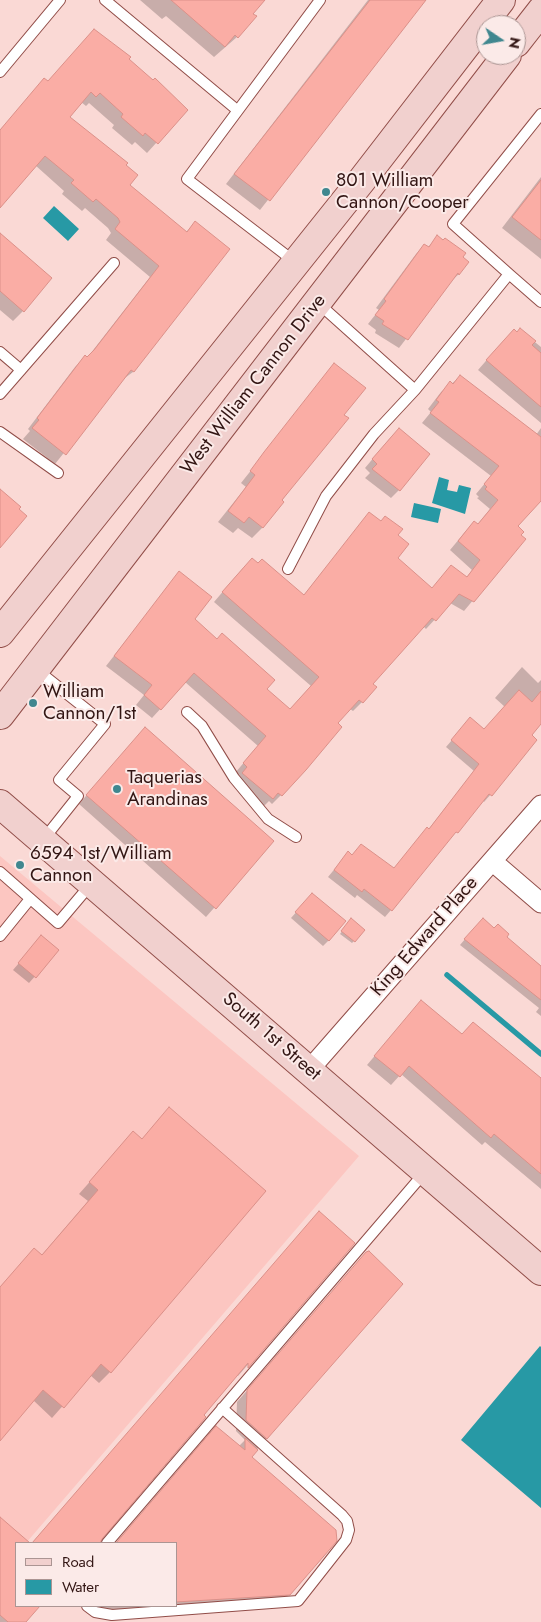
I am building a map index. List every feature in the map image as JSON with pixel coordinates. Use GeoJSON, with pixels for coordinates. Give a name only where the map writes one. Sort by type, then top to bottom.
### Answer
{"type":"FeatureCollection","features":[{"type":"Feature","properties":{"kind":"main road"},"geometry":{"type":"LineString","coordinates":[[0,633],[501,0]]}},
{"type":"Feature","properties":{"kind":"main road"},"geometry":{"type":"LineString","coordinates":[[526,30],[541,11]]}},
{"type":"Feature","properties":{"kind":"main road","name":"West William Cannon Drive"},"geometry":{"type":"LineString","coordinates":[[0,715],[499,65]]}},
{"type":"Feature","properties":{"kind":"main road"},"geometry":{"type":"LineString","coordinates":[[295,262],[317,302]]}},
{"type":"Feature","properties":{"kind":"main road","name":"South 1st Street"},"geometry":{"type":"LineString","coordinates":[[0,804],[541,1271]]}},
{"type":"Feature","properties":{"kind":"street","name":"King Edward Place"},"geometry":{"type":"LineString","coordinates":[[309,1070],[541,805]]}},
{"type":"Feature","properties":{"kind":"street"},"geometry":{"type":"LineString","coordinates":[[492,861],[541,903]]}},
{"type":"Feature","properties":{"kind":"lane"},"geometry":{"type":"LineString","coordinates":[[0,72],[60,0]]}},
{"type":"Feature","properties":{"kind":"lane"},"geometry":{"type":"LineString","coordinates":[[105,0],[237,110]]}},
{"type":"Feature","properties":{"kind":"lane"},"geometry":{"type":"LineString","coordinates":[[295,262],[187,179],[320,0]]}},
{"type":"Feature","properties":{"kind":"lane"},"geometry":{"type":"LineString","coordinates":[[541,114],[453,224],[541,302]]}},
{"type":"Feature","properties":{"kind":"lane"},"geometry":{"type":"LineString","coordinates":[[0,394],[114,263]]}},
{"type":"Feature","properties":{"kind":"lane"},"geometry":{"type":"LineString","coordinates":[[288,569],[326,496],[374,434],[414,390],[509,274]]}},
{"type":"Feature","properties":{"kind":"lane"},"geometry":{"type":"LineString","coordinates":[[317,302],[414,390]]}},
{"type":"Feature","properties":{"kind":"lane"},"geometry":{"type":"LineString","coordinates":[[0,352],[21,370]]}},
{"type":"Feature","properties":{"kind":"lane"},"geometry":{"type":"LineString","coordinates":[[0,432],[58,473]]}},
{"type":"Feature","properties":{"kind":"lane"},"geometry":{"type":"LineString","coordinates":[[36,669],[104,724],[59,780],[78,796],[43,840]]}},
{"type":"Feature","properties":{"kind":"lane"},"geometry":{"type":"LineString","coordinates":[[187,712],[202,726],[234,778],[268,819],[296,838]]}},
{"type":"Feature","properties":{"kind":"lane"},"geometry":{"type":"LineString","coordinates":[[0,872],[58,923],[91,883]]}},
{"type":"Feature","properties":{"kind":"lane"},"geometry":{"type":"LineString","coordinates":[[0,936],[30,899]]}},
{"type":"Feature","properties":{"kind":"lane"},"geometry":{"type":"LineString","coordinates":[[108,1542],[426,1171]]}},
{"type":"Feature","properties":{"kind":"lane"},"geometry":{"type":"LineString","coordinates":[[88,1607],[95,1612],[112,1615],[298,1601],[346,1540],[349,1530],[347,1521],[342,1515],[222,1408]]}},
{"type":"Feature","properties":{"kind":"shaded area"},"geometry":{"type":"Polygon","coordinates":[[[0,856],[359,1156],[27,1542],[15,1542],[15,1556],[0,1574],[0,856]]]}},
{"type":"Feature","properties":{"kind":"water"},"geometry":{"type":"Polygon","coordinates":[[[54,206],[79,229],[68,241],[43,218],[54,206]]]}},
{"type":"Feature","properties":{"kind":"water"},"geometry":{"type":"Polygon","coordinates":[[[439,477],[449,480],[447,490],[457,492],[459,485],[471,488],[465,514],[432,503],[439,477]]]}},
{"type":"Feature","properties":{"kind":"water"},"geometry":{"type":"Polygon","coordinates":[[[414,503],[441,509],[438,523],[411,517],[414,503]]]}},
{"type":"Feature","properties":{"kind":"water"},"geometry":{"type":"Polygon","coordinates":[[[541,1347],[541,1508],[461,1440],[541,1347]]]}},
{"type":"Feature","properties":{"kind":"building"},"geometry":{"type":"Polygon","coordinates":[[[171,0],[265,0],[253,14],[257,16],[238,38],[235,35],[225,47],[171,0]]]}},
{"type":"Feature","properties":{"kind":"building"},"geometry":{"type":"Polygon","coordinates":[[[370,0],[426,0],[270,201],[234,174],[370,0]]]}},
{"type":"Feature","properties":{"kind":"building"},"geometry":{"type":"Polygon","coordinates":[[[94,29],[131,57],[129,59],[153,80],[155,78],[188,110],[158,144],[145,133],[143,136],[121,117],[123,114],[100,93],[96,97],[91,92],[70,117],[128,163],[126,165],[138,175],[130,185],[187,232],[195,221],[230,249],[134,372],[131,370],[66,455],[32,428],[39,420],[37,418],[85,355],[87,357],[94,350],[159,266],[115,229],[120,222],[118,218],[96,199],[93,202],[71,183],[74,180],[45,156],[0,208],[0,130],[44,78],[48,81],[94,29]]]}},
{"type":"Feature","properties":{"kind":"building"},"geometry":{"type":"Polygon","coordinates":[[[541,180],[541,240],[512,217],[541,180]]]}},
{"type":"Feature","properties":{"kind":"building"},"geometry":{"type":"Polygon","coordinates":[[[0,233],[52,278],[24,312],[0,291],[0,233]]]}},
{"type":"Feature","properties":{"kind":"building"},"geometry":{"type":"Polygon","coordinates":[[[437,235],[443,240],[445,238],[466,253],[463,257],[469,262],[459,275],[458,273],[408,340],[382,324],[384,321],[375,315],[386,301],[384,299],[424,244],[429,247],[437,235]]]}},
{"type":"Feature","properties":{"kind":"building"},"geometry":{"type":"Polygon","coordinates":[[[520,328],[536,341],[532,345],[541,353],[541,407],[486,360],[514,329],[517,332],[520,328]]]}},
{"type":"Feature","properties":{"kind":"building"},"geometry":{"type":"Polygon","coordinates":[[[334,363],[366,388],[344,415],[349,418],[282,500],[284,502],[263,528],[249,517],[244,523],[228,511],[255,475],[250,471],[334,363]]]}},
{"type":"Feature","properties":{"kind":"building"},"geometry":{"type":"Polygon","coordinates":[[[460,375],[541,437],[541,501],[518,526],[524,532],[521,535],[526,539],[474,602],[459,594],[436,621],[432,618],[373,684],[377,687],[363,703],[359,700],[338,723],[342,727],[306,770],[282,796],[278,793],[273,799],[242,773],[247,767],[243,763],[266,736],[194,673],[161,710],[144,695],[152,685],[114,656],[179,571],[212,597],[195,619],[217,639],[222,633],[275,680],[267,689],[290,709],[319,677],[222,592],[252,558],[258,563],[262,559],[304,595],[369,512],[381,521],[385,516],[403,529],[398,535],[409,544],[398,558],[432,588],[451,565],[467,577],[480,560],[458,541],[474,521],[478,524],[498,500],[485,489],[487,487],[484,484],[499,466],[430,413],[439,402],[436,400],[450,381],[453,384],[460,375]]]}},
{"type":"Feature","properties":{"kind":"building"},"geometry":{"type":"Polygon","coordinates":[[[399,428],[430,454],[400,491],[372,469],[377,464],[372,459],[399,428]]]}},
{"type":"Feature","properties":{"kind":"building"},"geometry":{"type":"Polygon","coordinates":[[[0,489],[21,507],[19,509],[27,516],[0,548],[0,489]]]}},
{"type":"Feature","properties":{"kind":"building"},"geometry":{"type":"Polygon","coordinates":[[[519,690],[532,702],[541,691],[541,724],[532,735],[537,740],[492,796],[489,794],[458,833],[456,832],[392,911],[364,889],[362,892],[334,870],[348,851],[352,855],[361,844],[394,868],[427,827],[429,829],[479,764],[451,740],[470,717],[484,729],[519,690]]]}},
{"type":"Feature","properties":{"kind":"building"},"geometry":{"type":"Polygon","coordinates":[[[145,727],[274,841],[216,909],[86,795],[145,727]]]}},
{"type":"Feature","properties":{"kind":"building"},"geometry":{"type":"Polygon","coordinates":[[[312,893],[346,921],[329,941],[295,912],[312,893]]]}},
{"type":"Feature","properties":{"kind":"building"},"geometry":{"type":"Polygon","coordinates":[[[351,918],[365,930],[355,942],[341,931],[351,918]]]}},
{"type":"Feature","properties":{"kind":"building"},"geometry":{"type":"Polygon","coordinates":[[[483,918],[494,928],[498,924],[509,934],[507,937],[541,966],[541,1000],[464,939],[483,918]]]}},
{"type":"Feature","properties":{"kind":"building"},"geometry":{"type":"Polygon","coordinates":[[[41,935],[59,950],[36,978],[18,963],[41,935]]]}},
{"type":"Feature","properties":{"kind":"building"},"geometry":{"type":"Polygon","coordinates":[[[421,1000],[462,1034],[473,1022],[541,1078],[541,1174],[494,1134],[491,1138],[409,1066],[400,1077],[374,1056],[421,1000]]]}},
{"type":"Feature","properties":{"kind":"building"},"geometry":{"type":"Polygon","coordinates":[[[169,1107],[266,1191],[111,1373],[101,1364],[64,1408],[43,1390],[0,1441],[0,1287],[34,1248],[42,1255],[98,1190],[89,1182],[133,1131],[142,1139],[169,1107]]]}},
{"type":"Feature","properties":{"kind":"building"},"geometry":{"type":"Polygon","coordinates":[[[319,1211],[355,1243],[248,1368],[248,1363],[204,1415],[206,1417],[100,1542],[33,1542],[319,1211]]]}},
{"type":"Feature","properties":{"kind":"building"},"geometry":{"type":"Polygon","coordinates":[[[369,1251],[403,1284],[267,1439],[246,1420],[247,1390],[366,1252],[369,1251]]]}},
{"type":"Feature","properties":{"kind":"building"},"geometry":{"type":"Polygon","coordinates":[[[216,1426],[245,1450],[245,1438],[258,1450],[252,1457],[336,1530],[337,1541],[290,1595],[178,1602],[178,1542],[117,1542],[216,1426]]]}},
{"type":"Feature","properties":{"kind":"building"},"geometry":{"type":"Polygon","coordinates":[[[0,1517],[29,1542],[15,1542],[15,1607],[39,1607],[26,1622],[8,1622],[0,1615],[0,1517]]]}},
{"type":"Feature","properties":{"kind":"waterway"},"geometry":{"type":"LineString","coordinates":[[447,975],[541,1054]]}},
{"type":"Feature","properties":{"kind":"place","name":"801 William Cannon/Cooper"},"geometry":{"type":"Point","coordinates":[326,192]}},
{"type":"Feature","properties":{"kind":"place","name":"William Cannon/1st"},"geometry":{"type":"Point","coordinates":[33,703]}},
{"type":"Feature","properties":{"kind":"place","name":"Taquerias Arandinas"},"geometry":{"type":"Point","coordinates":[117,789]}},
{"type":"Feature","properties":{"kind":"place","name":"6594 1st/William Cannon"},"geometry":{"type":"Point","coordinates":[20,865]}}]}
